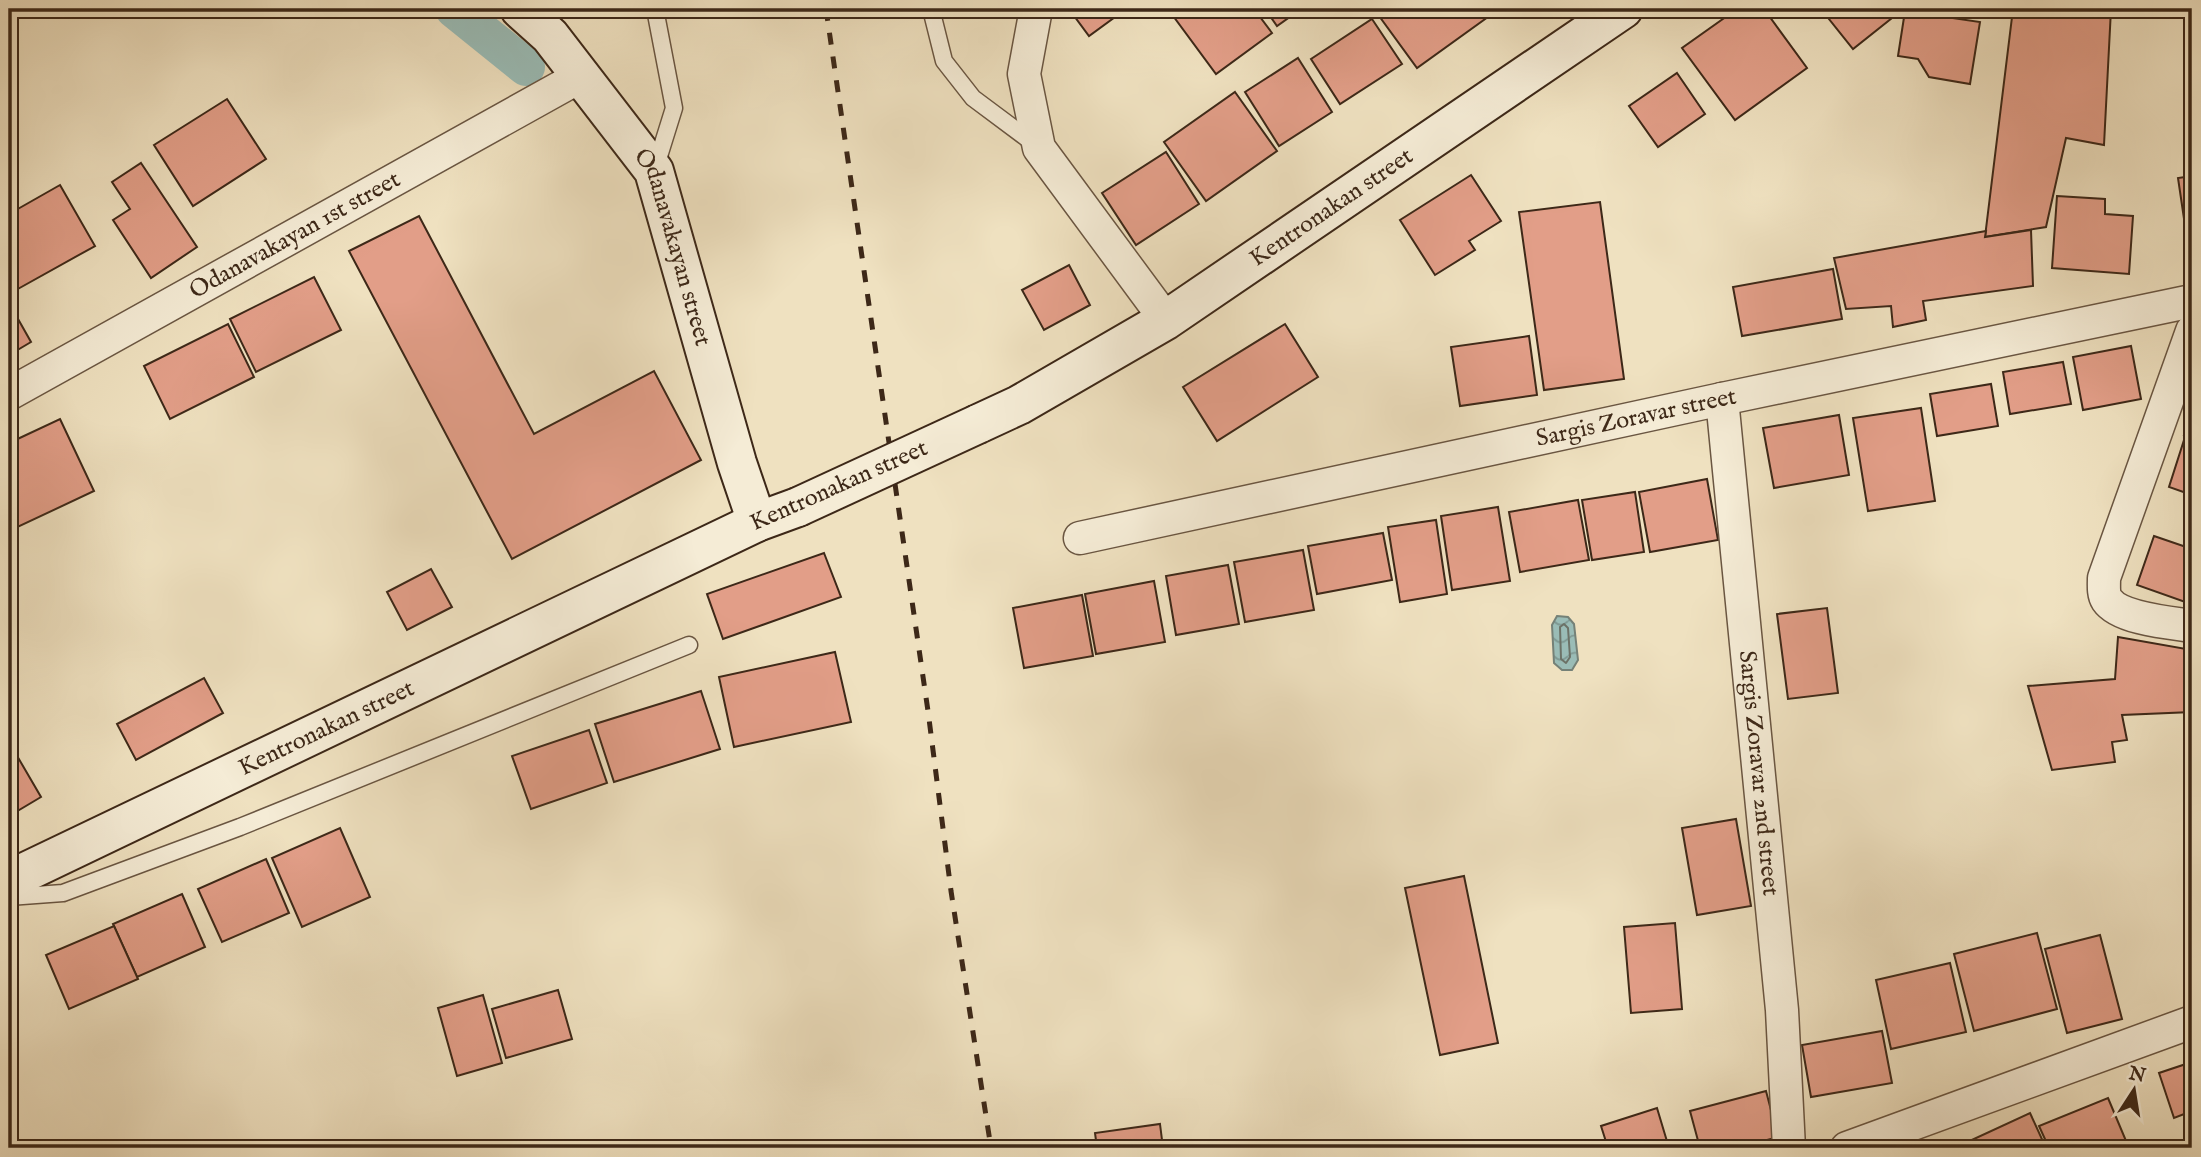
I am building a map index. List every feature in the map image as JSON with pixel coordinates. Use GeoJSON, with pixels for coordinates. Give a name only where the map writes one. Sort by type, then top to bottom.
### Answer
{"type":"FeatureCollection","features":[{"type":"Feature","properties":{"kind":"main road","name":"Odanavakayan street"},"geometry":{"type":"LineString","coordinates":[[520,9],[550,36],[654,171],[737,463],[757,522]]}},
{"type":"Feature","properties":{"kind":"main road","name":"Kentronakan street"},"geometry":{"type":"LineString","coordinates":[[9,880],[757,522],[798,506],[1018,405],[1166,320],[1622,9]]}},
{"type":"Feature","properties":{"kind":"street"},"geometry":{"type":"LineString","coordinates":[[1036,9],[1024,74],[1039,148],[1166,320]]}},
{"type":"Feature","properties":{"kind":"street","name":"Odanavakayan 1st street"},"geometry":{"type":"LineString","coordinates":[[9,394],[581,76]]}},
{"type":"Feature","properties":{"kind":"street","name":"Sargis Zoravar street"},"geometry":{"type":"LineString","coordinates":[[1080,538],[1722,399],[2192,301]]}},
{"type":"Feature","properties":{"kind":"street"},"geometry":{"type":"LineString","coordinates":[[2192,331],[2104,578],[2107,600],[2114,606],[2147,621],[2192,626]]}},
{"type":"Feature","properties":{"kind":"street","name":"Sargis Zoravar 2nd street"},"geometry":{"type":"LineString","coordinates":[[1722,399],[1783,1010],[1789,1148]]}},
{"type":"Feature","properties":{"kind":"street"},"geometry":{"type":"LineString","coordinates":[[1847,1148],[2192,1022]]}},
{"type":"Feature","properties":{"kind":"lane"},"geometry":{"type":"LineString","coordinates":[[654,171],[674,108],[655,9]]}},
{"type":"Feature","properties":{"kind":"lane"},"geometry":{"type":"LineString","coordinates":[[931,9],[944,61],[973,97],[1039,148]]}},
{"type":"Feature","properties":{"kind":"lane"},"geometry":{"type":"LineString","coordinates":[[9,897],[63,893],[240,827],[689,645]]}},
{"type":"Feature","properties":{"kind":"water"},"geometry":{"type":"Polygon","coordinates":[[[1557,616],[1568,617],[1574,624],[1578,660],[1572,670],[1562,670],[1554,663],[1552,625],[1557,616]]]}},
{"type":"Feature","properties":{"kind":"building"},"geometry":{"type":"Polygon","coordinates":[[[1069,9],[1126,9],[1089,36],[1069,9]]]}},
{"type":"Feature","properties":{"kind":"building"},"geometry":{"type":"Polygon","coordinates":[[[1168,9],[1254,9],[1272,33],[1216,74],[1168,9]]]}},
{"type":"Feature","properties":{"kind":"building"},"geometry":{"type":"Polygon","coordinates":[[[1265,9],[1301,9],[1277,26],[1265,9]]]}},
{"type":"Feature","properties":{"kind":"building"},"geometry":{"type":"Polygon","coordinates":[[[1374,9],[1499,9],[1417,68],[1374,9]]]}},
{"type":"Feature","properties":{"kind":"building"},"geometry":{"type":"Polygon","coordinates":[[[1737,9],[1764,9],[1807,68],[1735,120],[1682,48],[1737,9]]]}},
{"type":"Feature","properties":{"kind":"building"},"geometry":{"type":"Polygon","coordinates":[[[1821,9],[1892,9],[1892,18],[1853,49],[1821,9]]]}},
{"type":"Feature","properties":{"kind":"building"},"geometry":{"type":"Polygon","coordinates":[[[1908,9],[1965,9],[1964,16],[1908,9]]]}},
{"type":"Feature","properties":{"kind":"building"},"geometry":{"type":"Polygon","coordinates":[[[2013,9],[2111,9],[2104,145],[2066,138],[2046,227],[1985,237],[2013,9]]]}},
{"type":"Feature","properties":{"kind":"building"},"geometry":{"type":"Polygon","coordinates":[[[1905,11],[1980,22],[1970,84],[1929,77],[1918,59],[1898,56],[1905,11]]]}},
{"type":"Feature","properties":{"kind":"building"},"geometry":{"type":"Polygon","coordinates":[[[1372,19],[1402,64],[1340,104],[1311,59],[1372,19]]]}},
{"type":"Feature","properties":{"kind":"building"},"geometry":{"type":"Polygon","coordinates":[[[1298,58],[1332,112],[1279,146],[1245,92],[1298,58]]]}},
{"type":"Feature","properties":{"kind":"building"},"geometry":{"type":"Polygon","coordinates":[[[1677,73],[1705,114],[1658,147],[1629,106],[1677,73]]]}},
{"type":"Feature","properties":{"kind":"building"},"geometry":{"type":"Polygon","coordinates":[[[1235,92],[1277,151],[1206,201],[1164,142],[1235,92]]]}},
{"type":"Feature","properties":{"kind":"building"},"geometry":{"type":"Polygon","coordinates":[[[227,99],[266,159],[193,206],[154,145],[227,99]]]}},
{"type":"Feature","properties":{"kind":"building"},"geometry":{"type":"Polygon","coordinates":[[[1166,152],[1199,204],[1136,245],[1102,193],[1166,152]]]}},
{"type":"Feature","properties":{"kind":"building"},"geometry":{"type":"Polygon","coordinates":[[[141,163],[197,247],[151,278],[113,220],[130,209],[112,182],[141,163]]]}},
{"type":"Feature","properties":{"kind":"building"},"geometry":{"type":"Polygon","coordinates":[[[1471,175],[1501,221],[1469,241],[1475,250],[1435,275],[1400,220],[1471,175]]]}},
{"type":"Feature","properties":{"kind":"building"},"geometry":{"type":"Polygon","coordinates":[[[2192,176],[2192,273],[2178,178],[2192,176]]]}},
{"type":"Feature","properties":{"kind":"building"},"geometry":{"type":"Polygon","coordinates":[[[60,185],[95,246],[16,290],[9,277],[9,214],[60,185]]]}},
{"type":"Feature","properties":{"kind":"building"},"geometry":{"type":"Polygon","coordinates":[[[2057,196],[2105,199],[2105,214],[2133,216],[2129,274],[2052,268],[2057,196]]]}},
{"type":"Feature","properties":{"kind":"building"},"geometry":{"type":"Polygon","coordinates":[[[1600,202],[1624,379],[1544,390],[1519,212],[1600,202]]]}},
{"type":"Feature","properties":{"kind":"building"},"geometry":{"type":"Polygon","coordinates":[[[419,216],[534,434],[654,371],[701,460],[512,559],[349,251],[419,216]]]}},
{"type":"Feature","properties":{"kind":"building"},"geometry":{"type":"Polygon","coordinates":[[[2031,230],[2033,286],[1923,301],[1926,320],[1893,327],[1891,306],[1846,309],[1834,258],[1986,231],[1985,237],[2031,230]]]}},
{"type":"Feature","properties":{"kind":"building"},"geometry":{"type":"Polygon","coordinates":[[[1069,265],[1090,305],[1044,330],[1022,290],[1069,265]]]}},
{"type":"Feature","properties":{"kind":"building"},"geometry":{"type":"Polygon","coordinates":[[[1833,269],[1842,319],[1742,336],[1733,287],[1833,269]]]}},
{"type":"Feature","properties":{"kind":"building"},"geometry":{"type":"Polygon","coordinates":[[[314,277],[341,330],[256,372],[230,319],[314,277]]]}},
{"type":"Feature","properties":{"kind":"building"},"geometry":{"type":"Polygon","coordinates":[[[9,303],[31,342],[9,355],[9,303]]]}},
{"type":"Feature","properties":{"kind":"building"},"geometry":{"type":"Polygon","coordinates":[[[228,324],[254,377],[170,419],[144,366],[228,324]]]}},
{"type":"Feature","properties":{"kind":"building"},"geometry":{"type":"Polygon","coordinates":[[[1285,324],[1318,377],[1217,441],[1183,387],[1285,324]]]}},
{"type":"Feature","properties":{"kind":"building"},"geometry":{"type":"Polygon","coordinates":[[[1529,336],[1537,395],[1460,406],[1451,347],[1529,336]]]}},
{"type":"Feature","properties":{"kind":"building"},"geometry":{"type":"Polygon","coordinates":[[[2131,346],[2141,399],[2083,410],[2073,357],[2131,346]]]}},
{"type":"Feature","properties":{"kind":"building"},"geometry":{"type":"Polygon","coordinates":[[[2063,362],[2071,404],[2010,414],[2003,372],[2063,362]]]}},
{"type":"Feature","properties":{"kind":"building"},"geometry":{"type":"Polygon","coordinates":[[[1991,384],[1998,426],[1937,436],[1930,394],[1991,384]]]}},
{"type":"Feature","properties":{"kind":"building"},"geometry":{"type":"Polygon","coordinates":[[[1921,408],[1935,501],[1868,511],[1853,418],[1921,408]]]}},
{"type":"Feature","properties":{"kind":"building"},"geometry":{"type":"Polygon","coordinates":[[[2192,412],[2192,437],[2184,435],[2192,412]]]}},
{"type":"Feature","properties":{"kind":"building"},"geometry":{"type":"Polygon","coordinates":[[[1839,415],[1849,475],[1774,488],[1763,428],[1839,415]]]}},
{"type":"Feature","properties":{"kind":"building"},"geometry":{"type":"Polygon","coordinates":[[[60,419],[94,491],[9,531],[9,443],[60,419]]]}},
{"type":"Feature","properties":{"kind":"building"},"geometry":{"type":"Polygon","coordinates":[[[2184,440],[2192,443],[2192,495],[2169,487],[2184,440]]]}},
{"type":"Feature","properties":{"kind":"building"},"geometry":{"type":"Polygon","coordinates":[[[1707,479],[1718,540],[1650,552],[1639,492],[1707,479]]]}},
{"type":"Feature","properties":{"kind":"building"},"geometry":{"type":"Polygon","coordinates":[[[1635,492],[1644,552],[1592,560],[1582,500],[1635,492]]]}},
{"type":"Feature","properties":{"kind":"building"},"geometry":{"type":"Polygon","coordinates":[[[1578,500],[1589,560],[1520,572],[1509,512],[1578,500]]]}},
{"type":"Feature","properties":{"kind":"building"},"geometry":{"type":"Polygon","coordinates":[[[1498,507],[1510,581],[1452,590],[1441,516],[1498,507]]]}},
{"type":"Feature","properties":{"kind":"building"},"geometry":{"type":"Polygon","coordinates":[[[1436,520],[1447,594],[1400,602],[1388,527],[1436,520]]]}},
{"type":"Feature","properties":{"kind":"building"},"geometry":{"type":"Polygon","coordinates":[[[1383,533],[1392,580],[1317,594],[1308,546],[1383,533]]]}},
{"type":"Feature","properties":{"kind":"building"},"geometry":{"type":"Polygon","coordinates":[[[2154,536],[2192,549],[2192,592],[2188,603],[2137,585],[2154,536]]]}},
{"type":"Feature","properties":{"kind":"building"},"geometry":{"type":"Polygon","coordinates":[[[1303,550],[1314,610],[1245,622],[1234,562],[1303,550]]]}},
{"type":"Feature","properties":{"kind":"building"},"geometry":{"type":"Polygon","coordinates":[[[824,553],[841,597],[723,639],[707,594],[824,553]]]}},
{"type":"Feature","properties":{"kind":"building"},"geometry":{"type":"Polygon","coordinates":[[[1228,565],[1239,624],[1176,635],[1166,576],[1228,565]]]}},
{"type":"Feature","properties":{"kind":"building"},"geometry":{"type":"Polygon","coordinates":[[[431,569],[452,607],[407,630],[387,592],[431,569]]]}},
{"type":"Feature","properties":{"kind":"building"},"geometry":{"type":"Polygon","coordinates":[[[1154,581],[1165,642],[1096,654],[1085,594],[1154,581]]]}},
{"type":"Feature","properties":{"kind":"building"},"geometry":{"type":"Polygon","coordinates":[[[1082,595],[1093,656],[1024,668],[1013,608],[1082,595]]]}},
{"type":"Feature","properties":{"kind":"building"},"geometry":{"type":"Polygon","coordinates":[[[1827,608],[1838,693],[1788,699],[1777,614],[1827,608]]]}},
{"type":"Feature","properties":{"kind":"building"},"geometry":{"type":"Polygon","coordinates":[[[2118,637],[2192,650],[2192,712],[2122,715],[2127,740],[2112,742],[2115,762],[2052,770],[2028,686],[2115,679],[2118,637]]]}},
{"type":"Feature","properties":{"kind":"building"},"geometry":{"type":"Polygon","coordinates":[[[835,652],[851,722],[734,747],[719,677],[835,652]]]}},
{"type":"Feature","properties":{"kind":"building"},"geometry":{"type":"Polygon","coordinates":[[[204,678],[223,713],[136,760],[117,724],[204,678]]]}},
{"type":"Feature","properties":{"kind":"building"},"geometry":{"type":"Polygon","coordinates":[[[701,691],[720,749],[614,782],[595,724],[701,691]]]}},
{"type":"Feature","properties":{"kind":"building"},"geometry":{"type":"Polygon","coordinates":[[[589,730],[607,783],[531,809],[512,756],[589,730]]]}},
{"type":"Feature","properties":{"kind":"building"},"geometry":{"type":"Polygon","coordinates":[[[9,742],[41,797],[9,816],[9,742]]]}},
{"type":"Feature","properties":{"kind":"building"},"geometry":{"type":"Polygon","coordinates":[[[1736,819],[1751,906],[1697,915],[1682,828],[1736,819]]]}},
{"type":"Feature","properties":{"kind":"building"},"geometry":{"type":"Polygon","coordinates":[[[340,828],[370,897],[302,927],[272,858],[340,828]]]}},
{"type":"Feature","properties":{"kind":"building"},"geometry":{"type":"Polygon","coordinates":[[[266,859],[289,913],[222,942],[198,889],[266,859]]]}},
{"type":"Feature","properties":{"kind":"building"},"geometry":{"type":"Polygon","coordinates":[[[1464,876],[1498,1043],[1440,1055],[1405,888],[1464,876]]]}},
{"type":"Feature","properties":{"kind":"building"},"geometry":{"type":"Polygon","coordinates":[[[182,894],[205,947],[137,977],[113,924],[182,894]]]}},
{"type":"Feature","properties":{"kind":"building"},"geometry":{"type":"Polygon","coordinates":[[[1675,923],[1682,1009],[1631,1013],[1624,927],[1675,923]]]}},
{"type":"Feature","properties":{"kind":"building"},"geometry":{"type":"Polygon","coordinates":[[[114,926],[138,979],[69,1009],[46,955],[114,926]]]}},
{"type":"Feature","properties":{"kind":"building"},"geometry":{"type":"Polygon","coordinates":[[[2037,933],[2057,1009],[1974,1031],[1954,954],[2037,933]]]}},
{"type":"Feature","properties":{"kind":"building"},"geometry":{"type":"Polygon","coordinates":[[[2100,935],[2122,1019],[2067,1033],[2045,949],[2100,935]]]}},
{"type":"Feature","properties":{"kind":"building"},"geometry":{"type":"Polygon","coordinates":[[[1950,963],[1966,1032],[1891,1049],[1876,980],[1950,963]]]}},
{"type":"Feature","properties":{"kind":"building"},"geometry":{"type":"Polygon","coordinates":[[[558,990],[572,1039],[506,1058],[492,1009],[558,990]]]}},
{"type":"Feature","properties":{"kind":"building"},"geometry":{"type":"Polygon","coordinates":[[[483,995],[502,1063],[457,1076],[438,1008],[483,995]]]}},
{"type":"Feature","properties":{"kind":"building"},"geometry":{"type":"Polygon","coordinates":[[[1882,1031],[1892,1083],[1811,1097],[1802,1045],[1882,1031]]]}},
{"type":"Feature","properties":{"kind":"building"},"geometry":{"type":"Polygon","coordinates":[[[2192,1062],[2192,1111],[2174,1118],[2159,1073],[2192,1062]]]}},
{"type":"Feature","properties":{"kind":"building"},"geometry":{"type":"Polygon","coordinates":[[[1766,1091],[1778,1137],[1738,1148],[1700,1148],[1690,1111],[1766,1091]]]}},
{"type":"Feature","properties":{"kind":"building"},"geometry":{"type":"Polygon","coordinates":[[[2108,1098],[2129,1148],[2049,1148],[2039,1126],[2108,1098]]]}},
{"type":"Feature","properties":{"kind":"building"},"geometry":{"type":"Polygon","coordinates":[[[1657,1108],[1669,1148],[1608,1148],[1601,1126],[1657,1108]]]}},
{"type":"Feature","properties":{"kind":"building"},"geometry":{"type":"Polygon","coordinates":[[[2030,1113],[2046,1148],[1965,1148],[1963,1144],[2030,1113]]]}},
{"type":"Feature","properties":{"kind":"building"},"geometry":{"type":"Polygon","coordinates":[[[1160,1124],[1163,1148],[1097,1148],[1095,1133],[1160,1124]]]}},
{"type":"Feature","properties":{"kind":"waterway"},"geometry":{"type":"LineString","coordinates":[[454,9],[526,67]]}},
{"type":"Feature","properties":{"kind":"railway"},"geometry":{"type":"LineString","coordinates":[[826,9],[928,711],[951,891],[991,1148]]}}]}
